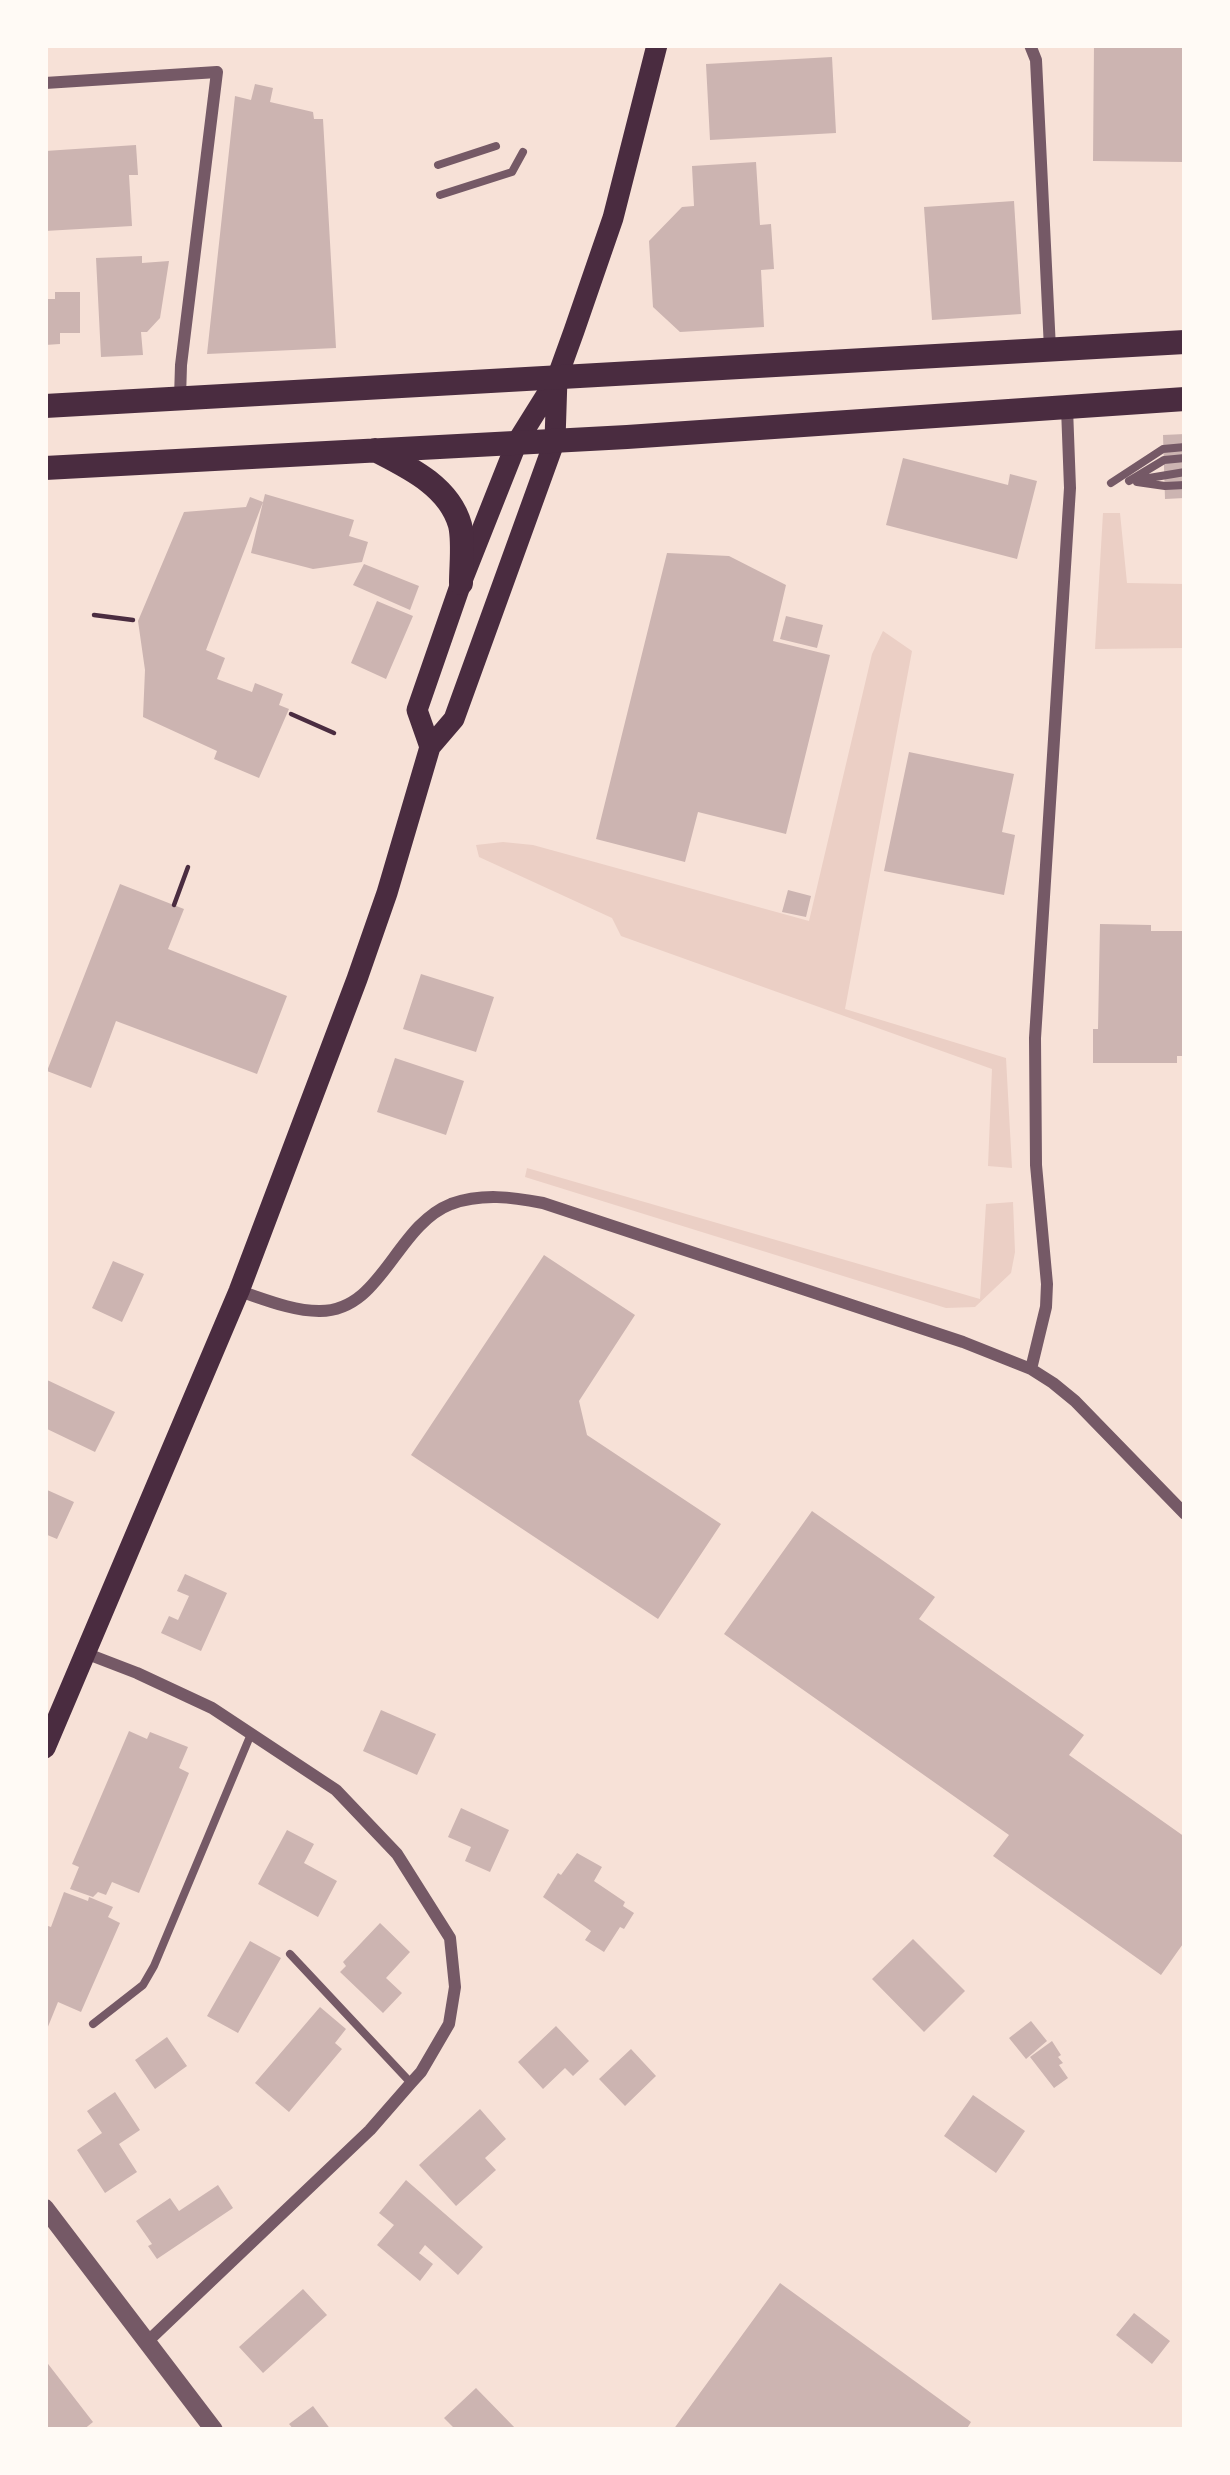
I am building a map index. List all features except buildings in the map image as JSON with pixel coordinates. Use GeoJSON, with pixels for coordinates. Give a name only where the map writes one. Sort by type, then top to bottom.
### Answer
{"type":"FeatureCollection","features":[{"type":"Feature","properties":{"kind":"highway"},"geometry":{"type":"LineString","coordinates":[[45,406],[1185,342]]}},
{"type":"Feature","properties":{"kind":"highway"},"geometry":{"type":"LineString","coordinates":[[45,468],[1185,399]]}},
{"type":"Feature","properties":{"kind":"highway"},"geometry":{"type":"LineString","coordinates":[[373,449],[406,466],[450,501],[461,528],[461,583]]}},
{"type":"Feature","properties":{"kind":"main road"},"geometry":{"type":"LineString","coordinates":[[430,747],[417,710],[517,442],[557,378],[613,218],[657,45]]}},
{"type":"Feature","properties":{"kind":"main road"},"geometry":{"type":"LineString","coordinates":[[45,1748],[238,1291],[357,979],[430,747],[454,719],[555,440],[557,378]]}},
{"type":"Feature","properties":{"kind":"street"},"geometry":{"type":"LineString","coordinates":[[1030,45],[1036,60],[1051,350]]}},
{"type":"Feature","properties":{"kind":"street"},"geometry":{"type":"LineString","coordinates":[[45,83],[217,72],[180,399]]}},
{"type":"Feature","properties":{"kind":"street"},"geometry":{"type":"LineString","coordinates":[[1031,1369],[1047,1284],[1036,1166],[1035,1038],[1070,488],[1066,406]]}},
{"type":"Feature","properties":{"kind":"street"},"geometry":{"type":"LineString","coordinates":[[238,1291],[320,1311],[344,1307],[363,1297],[412,1232],[451,1204],[480,1197],[543,1203],[963,1342],[1031,1369],[1075,1401],[1185,1514]]}},
{"type":"Feature","properties":{"kind":"street"},"geometry":{"type":"LineString","coordinates":[[85,1653],[212,1708],[337,1790],[397,1854],[450,1939],[455,1987],[448,2024],[421,2072],[370,2130],[147,2342]]}},
{"type":"Feature","properties":{"kind":"street"},"geometry":{"type":"LineString","coordinates":[[45,2208],[214,2430]]}},
{"type":"Feature","properties":{"kind":"lane"},"geometry":{"type":"LineString","coordinates":[[438,165],[496,146]]}},
{"type":"Feature","properties":{"kind":"lane"},"geometry":{"type":"LineString","coordinates":[[440,194],[512,172],[524,152]]}},
{"type":"Feature","properties":{"kind":"lane"},"geometry":{"type":"LineString","coordinates":[[1111,483],[1163,449],[1185,447]]}},
{"type":"Feature","properties":{"kind":"lane"},"geometry":{"type":"LineString","coordinates":[[1130,482],[1164,460],[1185,458]]}},
{"type":"Feature","properties":{"kind":"lane"},"geometry":{"type":"LineString","coordinates":[[1130,482],[1185,472]]}},
{"type":"Feature","properties":{"kind":"lane"},"geometry":{"type":"LineString","coordinates":[[1130,482],[1185,484]]}},
{"type":"Feature","properties":{"kind":"lane"},"geometry":{"type":"LineString","coordinates":[[93,2024],[143,1985],[251,1734]]}},
{"type":"Feature","properties":{"kind":"lane"},"geometry":{"type":"LineString","coordinates":[[290,1954],[411,2083]]}},
{"type":"Feature","properties":{"kind":"path"},"geometry":{"type":"LineString","coordinates":[[94,615],[133,620]]}},
{"type":"Feature","properties":{"kind":"path"},"geometry":{"type":"LineString","coordinates":[[291,714],[334,733]]}},
{"type":"Feature","properties":{"kind":"path"},"geometry":{"type":"LineString","coordinates":[[174,905],[188,867]]}},
{"type":"Feature","properties":{"kind":"shaded area"},"geometry":{"type":"Polygon","coordinates":[[[1103,513],[1120,513],[1127,583],[1185,584],[1185,648],[1095,649],[1103,513]]]}},
{"type":"Feature","properties":{"kind":"shaded area"},"geometry":{"type":"Polygon","coordinates":[[[883,631],[912,651],[845,1009],[1006,1058],[1012,1168],[988,1166],[992,1069],[621,936],[612,918],[479,857],[476,845],[533,845],[809,921],[872,654],[883,631]]]}},
{"type":"Feature","properties":{"kind":"shaded area"},"geometry":{"type":"Polygon","coordinates":[[[527,1168],[980,1299],[986,1204],[1013,1202],[1011,1273],[975,1307],[946,1308],[525,1177],[527,1168]]]}}]}
